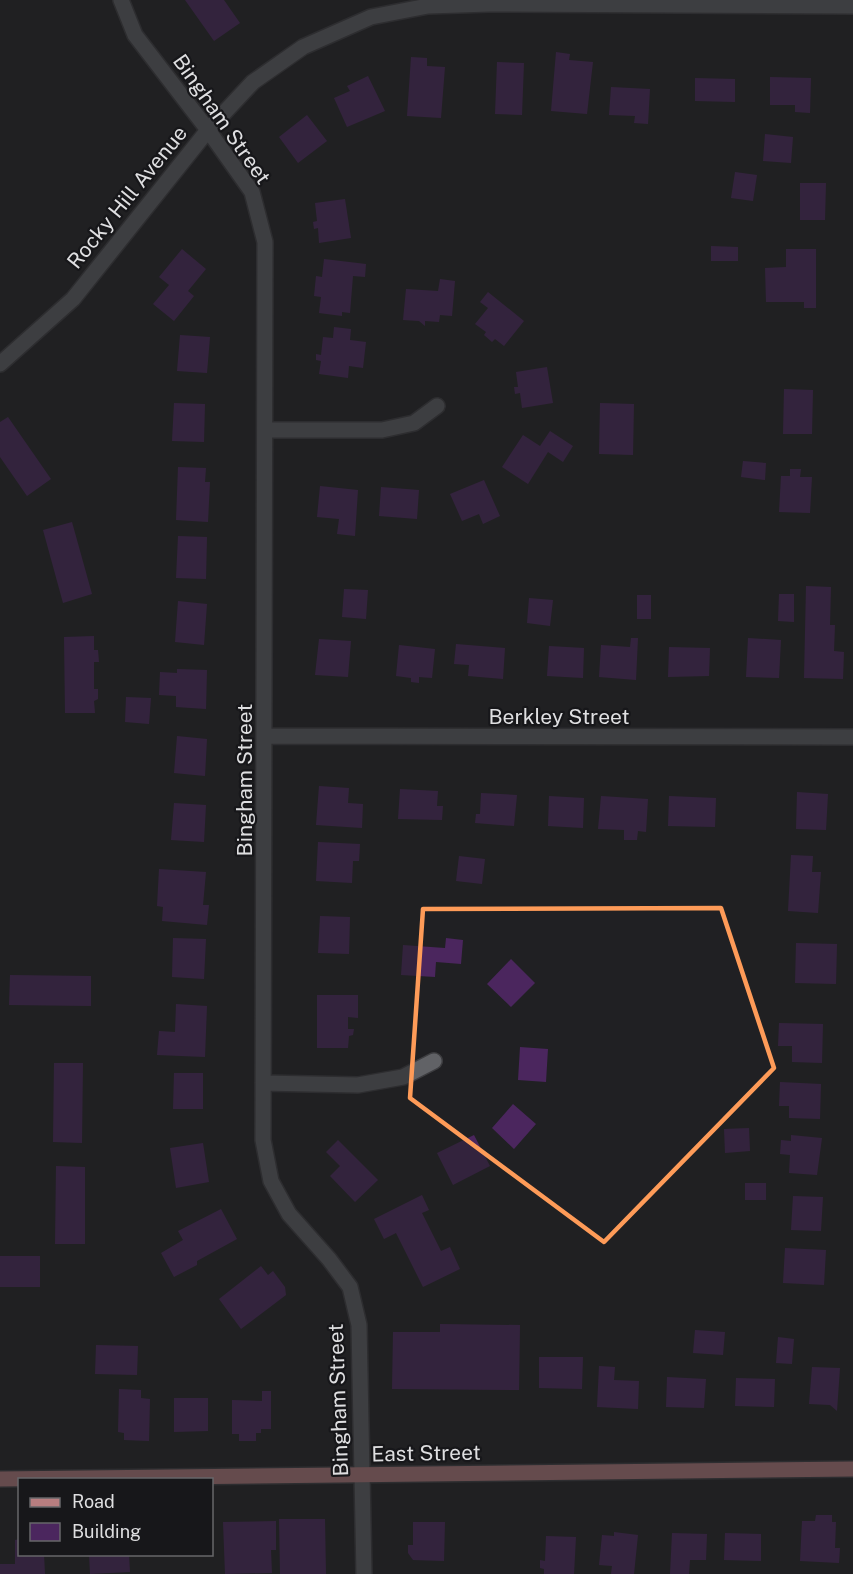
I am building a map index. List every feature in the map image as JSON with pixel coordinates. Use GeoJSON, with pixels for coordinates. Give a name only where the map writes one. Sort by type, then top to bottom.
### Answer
{"type":"FeatureCollection","features":[{"type":"Feature","properties":{"kind":"main road","name":"East Street"},"geometry":{"type":"LineString","coordinates":[[90,1478],[853,1469]]}},
{"type":"Feature","properties":{"kind":"main road","name":"East Street"},"geometry":{"type":"LineString","coordinates":[[0,1479],[18,1479]]}},
{"type":"Feature","properties":{"kind":"street","name":"Bingham Street"},"geometry":{"type":"LineString","coordinates":[[121,0],[135,35],[252,192],[265,242],[266,736],[263,1140],[271,1180],[289,1214],[329,1258],[350,1287],[360,1325],[364,1574]]}},
{"type":"Feature","properties":{"kind":"street","name":"Rocky Hill Avenue"},"geometry":{"type":"LineString","coordinates":[[0,364],[73,299],[208,130],[253,82],[303,47],[371,17],[428,6],[489,4],[853,6]]}},
{"type":"Feature","properties":{"kind":"street"},"geometry":{"type":"LineString","coordinates":[[266,430],[382,430],[414,423],[437,406]]}},
{"type":"Feature","properties":{"kind":"street","name":"Berkley Street"},"geometry":{"type":"LineString","coordinates":[[266,736],[853,737]]}},
{"type":"Feature","properties":{"kind":"street"},"geometry":{"type":"LineString","coordinates":[[263,1083],[358,1085],[403,1077],[434,1061]]}},
{"type":"Feature","properties":{"kind":"highlighted area"},"geometry":{"type":"Polygon","coordinates":[[[721,908],[774,1068],[604,1242],[410,1098],[423,909],[721,908]]]}},
{"type":"Feature","properties":{"kind":"building"},"geometry":{"type":"Polygon","coordinates":[[[185,0],[224,0],[240,23],[214,41],[185,0]]]}},
{"type":"Feature","properties":{"kind":"building"},"geometry":{"type":"Polygon","coordinates":[[[556,52],[570,54],[569,60],[593,62],[587,114],[551,111],[556,52]]]}},
{"type":"Feature","properties":{"kind":"building"},"geometry":{"type":"Polygon","coordinates":[[[411,57],[427,58],[427,66],[445,67],[441,118],[407,116],[411,57]]]}},
{"type":"Feature","properties":{"kind":"building"},"geometry":{"type":"Polygon","coordinates":[[[497,62],[524,63],[522,115],[495,114],[497,62]]]}},
{"type":"Feature","properties":{"kind":"building"},"geometry":{"type":"Polygon","coordinates":[[[368,76],[385,111],[347,127],[334,98],[350,91],[347,86],[368,76]]]}},
{"type":"Feature","properties":{"kind":"building"},"geometry":{"type":"Polygon","coordinates":[[[770,77],[811,78],[810,113],[795,112],[795,105],[770,105],[770,77]]]}},
{"type":"Feature","properties":{"kind":"building"},"geometry":{"type":"Polygon","coordinates":[[[695,78],[735,79],[735,102],[695,101],[695,78]]]}},
{"type":"Feature","properties":{"kind":"building"},"geometry":{"type":"Polygon","coordinates":[[[611,87],[650,89],[648,124],[634,123],[635,116],[609,115],[611,87]]]}},
{"type":"Feature","properties":{"kind":"building"},"geometry":{"type":"Polygon","coordinates":[[[307,115],[327,141],[298,163],[279,137],[307,115]]]}},
{"type":"Feature","properties":{"kind":"building"},"geometry":{"type":"Polygon","coordinates":[[[765,134],[793,137],[791,163],[763,161],[765,134]]]}},
{"type":"Feature","properties":{"kind":"building"},"geometry":{"type":"Polygon","coordinates":[[[735,172],[757,175],[753,201],[731,198],[735,172]]]}},
{"type":"Feature","properties":{"kind":"building"},"geometry":{"type":"Polygon","coordinates":[[[800,183],[826,183],[825,220],[800,220],[800,183]]]}},
{"type":"Feature","properties":{"kind":"building"},"geometry":{"type":"Polygon","coordinates":[[[345,199],[351,238],[319,243],[318,228],[314,229],[313,222],[317,221],[315,203],[345,199]]]}},
{"type":"Feature","properties":{"kind":"building"},"geometry":{"type":"Polygon","coordinates":[[[711,246],[738,247],[738,261],[711,261],[711,246]]]}},
{"type":"Feature","properties":{"kind":"building"},"geometry":{"type":"Polygon","coordinates":[[[182,249],[206,269],[188,291],[194,296],[174,321],[153,304],[169,285],[159,277],[182,249]]]}},
{"type":"Feature","properties":{"kind":"building"},"geometry":{"type":"Polygon","coordinates":[[[786,249],[816,249],[816,308],[804,308],[804,302],[766,302],[765,268],[786,267],[786,249]]]}},
{"type":"Feature","properties":{"kind":"building"},"geometry":{"type":"Polygon","coordinates":[[[324,259],[366,264],[365,277],[353,276],[350,313],[342,312],[342,316],[319,313],[321,297],[314,296],[316,276],[322,277],[324,259]]]}},
{"type":"Feature","properties":{"kind":"building"},"geometry":{"type":"Polygon","coordinates":[[[440,279],[455,281],[452,316],[440,315],[439,322],[425,321],[425,326],[419,321],[403,320],[406,289],[438,291],[440,279]]]}},
{"type":"Feature","properties":{"kind":"building"},"geometry":{"type":"Polygon","coordinates":[[[488,292],[524,321],[504,346],[495,339],[492,342],[484,335],[486,332],[475,324],[488,308],[480,302],[488,292]]]}},
{"type":"Feature","properties":{"kind":"building"},"geometry":{"type":"Polygon","coordinates":[[[334,327],[351,329],[350,340],[366,342],[363,368],[349,366],[348,378],[319,374],[321,361],[316,360],[316,354],[321,355],[323,337],[333,338],[334,327]]]}},
{"type":"Feature","properties":{"kind":"building"},"geometry":{"type":"Polygon","coordinates":[[[180,335],[210,337],[207,373],[177,371],[180,335]]]}},
{"type":"Feature","properties":{"kind":"building"},"geometry":{"type":"Polygon","coordinates":[[[547,367],[553,403],[522,408],[520,393],[515,394],[514,387],[518,387],[516,372],[547,367]]]}},
{"type":"Feature","properties":{"kind":"building"},"geometry":{"type":"Polygon","coordinates":[[[784,389],[813,390],[812,434],[783,434],[784,389]]]}},
{"type":"Feature","properties":{"kind":"building"},"geometry":{"type":"Polygon","coordinates":[[[174,403],[205,404],[204,442],[172,441],[174,403]]]}},
{"type":"Feature","properties":{"kind":"building"},"geometry":{"type":"Polygon","coordinates":[[[600,403],[634,404],[633,455],[599,454],[600,403]]]}},
{"type":"Feature","properties":{"kind":"building"},"geometry":{"type":"Polygon","coordinates":[[[8,417],[51,479],[27,496],[0,457],[0,422],[8,417]]]}},
{"type":"Feature","properties":{"kind":"building"},"geometry":{"type":"Polygon","coordinates":[[[550,431],[573,446],[563,462],[548,452],[528,484],[502,467],[523,435],[540,446],[550,431]]]}},
{"type":"Feature","properties":{"kind":"building"},"geometry":{"type":"Polygon","coordinates":[[[743,461],[766,463],[765,480],[741,477],[743,461]]]}},
{"type":"Feature","properties":{"kind":"building"},"geometry":{"type":"Polygon","coordinates":[[[178,467],[206,468],[205,482],[210,482],[208,522],[176,520],[178,467]]]}},
{"type":"Feature","properties":{"kind":"building"},"geometry":{"type":"Polygon","coordinates":[[[790,469],[801,469],[800,477],[812,477],[810,513],[779,512],[781,476],[790,476],[790,469]]]}},
{"type":"Feature","properties":{"kind":"building"},"geometry":{"type":"Polygon","coordinates":[[[484,480],[500,516],[483,524],[479,514],[462,521],[450,494],[484,480]]]}},
{"type":"Feature","properties":{"kind":"building"},"geometry":{"type":"Polygon","coordinates":[[[320,486],[358,490],[355,536],[337,534],[339,519],[317,517],[320,486]]]}},
{"type":"Feature","properties":{"kind":"building"},"geometry":{"type":"Polygon","coordinates":[[[381,487],[419,490],[417,519],[379,516],[381,487]]]}},
{"type":"Feature","properties":{"kind":"building"},"geometry":{"type":"Polygon","coordinates":[[[72,522],[92,594],[63,603],[43,530],[72,522]]]}},
{"type":"Feature","properties":{"kind":"building"},"geometry":{"type":"Polygon","coordinates":[[[178,536],[207,537],[206,579],[176,578],[178,536]]]}},
{"type":"Feature","properties":{"kind":"building"},"geometry":{"type":"Polygon","coordinates":[[[806,586],[831,587],[830,625],[835,625],[834,651],[844,652],[843,679],[804,678],[806,586]]]}},
{"type":"Feature","properties":{"kind":"building"},"geometry":{"type":"Polygon","coordinates":[[[344,589],[368,590],[366,619],[342,617],[344,589]]]}},
{"type":"Feature","properties":{"kind":"building"},"geometry":{"type":"Polygon","coordinates":[[[779,594],[794,594],[794,622],[778,621],[779,594]]]}},
{"type":"Feature","properties":{"kind":"building"},"geometry":{"type":"Polygon","coordinates":[[[637,595],[651,595],[651,619],[637,619],[637,595]]]}},
{"type":"Feature","properties":{"kind":"building"},"geometry":{"type":"Polygon","coordinates":[[[529,598],[553,600],[550,626],[527,623],[529,598]]]}},
{"type":"Feature","properties":{"kind":"building"},"geometry":{"type":"Polygon","coordinates":[[[178,601],[207,604],[204,645],[175,642],[178,601]]]}},
{"type":"Feature","properties":{"kind":"building"},"geometry":{"type":"Polygon","coordinates":[[[94,636],[94,650],[98,650],[99,662],[94,662],[94,689],[98,689],[98,699],[94,701],[95,713],[65,713],[64,637],[94,636]]]}},
{"type":"Feature","properties":{"kind":"building"},"geometry":{"type":"Polygon","coordinates":[[[631,638],[638,638],[636,680],[599,677],[601,645],[630,647],[631,638]]]}},
{"type":"Feature","properties":{"kind":"building"},"geometry":{"type":"Polygon","coordinates":[[[748,638],[781,640],[779,678],[746,677],[748,638]]]}},
{"type":"Feature","properties":{"kind":"building"},"geometry":{"type":"Polygon","coordinates":[[[319,639],[351,641],[348,677],[315,675],[319,639]]]}},
{"type":"Feature","properties":{"kind":"building"},"geometry":{"type":"Polygon","coordinates":[[[456,644],[505,648],[503,679],[468,676],[469,665],[454,664],[456,644]]]}},
{"type":"Feature","properties":{"kind":"building"},"geometry":{"type":"Polygon","coordinates":[[[399,645],[435,649],[432,678],[419,677],[419,683],[411,682],[411,678],[396,676],[399,645]]]}},
{"type":"Feature","properties":{"kind":"building"},"geometry":{"type":"Polygon","coordinates":[[[549,646],[584,648],[583,678],[547,676],[549,646]]]}},
{"type":"Feature","properties":{"kind":"building"},"geometry":{"type":"Polygon","coordinates":[[[669,647],[710,648],[709,676],[668,677],[669,647]]]}},
{"type":"Feature","properties":{"kind":"building"},"geometry":{"type":"Polygon","coordinates":[[[177,669],[207,670],[206,709],[176,707],[176,696],[159,695],[160,672],[177,673],[177,669]]]}},
{"type":"Feature","properties":{"kind":"building"},"geometry":{"type":"Polygon","coordinates":[[[126,697],[151,698],[149,724],[125,722],[126,697]]]}},
{"type":"Feature","properties":{"kind":"building"},"geometry":{"type":"Polygon","coordinates":[[[177,736],[207,739],[205,776],[174,773],[177,736]]]}},
{"type":"Feature","properties":{"kind":"building"},"geometry":{"type":"Polygon","coordinates":[[[319,786],[349,788],[348,803],[363,804],[362,828],[316,825],[319,786]]]}},
{"type":"Feature","properties":{"kind":"building"},"geometry":{"type":"Polygon","coordinates":[[[400,789],[438,791],[437,806],[443,806],[442,820],[398,819],[400,789]]]}},
{"type":"Feature","properties":{"kind":"building"},"geometry":{"type":"Polygon","coordinates":[[[797,792],[828,794],[826,830],[796,829],[797,792]]]}},
{"type":"Feature","properties":{"kind":"building"},"geometry":{"type":"Polygon","coordinates":[[[481,793],[517,795],[514,826],[475,823],[476,814],[480,814],[481,793]]]}},
{"type":"Feature","properties":{"kind":"building"},"geometry":{"type":"Polygon","coordinates":[[[549,796],[584,798],[583,828],[548,826],[549,796]]]}},
{"type":"Feature","properties":{"kind":"building"},"geometry":{"type":"Polygon","coordinates":[[[601,796],[648,799],[646,832],[638,831],[637,840],[624,840],[624,830],[598,829],[601,796]]]}},
{"type":"Feature","properties":{"kind":"building"},"geometry":{"type":"Polygon","coordinates":[[[669,796],[716,798],[715,827],[668,826],[669,796]]]}},
{"type":"Feature","properties":{"kind":"building"},"geometry":{"type":"Polygon","coordinates":[[[174,803],[206,805],[204,842],[171,840],[174,803]]]}},
{"type":"Feature","properties":{"kind":"building"},"geometry":{"type":"Polygon","coordinates":[[[318,842],[360,844],[359,861],[353,861],[352,883],[316,881],[318,842]]]}},
{"type":"Feature","properties":{"kind":"building"},"geometry":{"type":"Polygon","coordinates":[[[791,855],[813,856],[812,872],[821,872],[818,913],[788,911],[791,855]]]}},
{"type":"Feature","properties":{"kind":"building"},"geometry":{"type":"Polygon","coordinates":[[[459,856],[485,859],[482,884],[456,881],[459,856]]]}},
{"type":"Feature","properties":{"kind":"building"},"geometry":{"type":"Polygon","coordinates":[[[159,869],[206,872],[203,905],[209,905],[207,925],[162,921],[163,907],[157,906],[159,869]]]}},
{"type":"Feature","properties":{"kind":"building"},"geometry":{"type":"Polygon","coordinates":[[[320,916],[350,917],[349,954],[318,953],[320,916]]]}},
{"type":"Feature","properties":{"kind":"building"},"geometry":{"type":"Polygon","coordinates":[[[173,938],[206,939],[204,979],[172,977],[173,938]]]}},
{"type":"Feature","properties":{"kind":"building"},"geometry":{"type":"Polygon","coordinates":[[[446,938],[463,940],[461,964],[436,962],[435,977],[401,975],[403,945],[445,948],[446,938]]]}},
{"type":"Feature","properties":{"kind":"building"},"geometry":{"type":"Polygon","coordinates":[[[796,943],[837,944],[836,984],[795,983],[796,943]]]}},
{"type":"Feature","properties":{"kind":"building"},"geometry":{"type":"Polygon","coordinates":[[[511,959],[535,983],[511,1007],[487,984],[511,959]]]}},
{"type":"Feature","properties":{"kind":"building"},"geometry":{"type":"Polygon","coordinates":[[[10,975],[91,976],[91,1006],[9,1005],[10,975]]]}},
{"type":"Feature","properties":{"kind":"building"},"geometry":{"type":"Polygon","coordinates":[[[317,995],[358,995],[358,1018],[348,1017],[348,1029],[354,1029],[353,1035],[349,1036],[348,1048],[317,1048],[317,995]]]}},
{"type":"Feature","properties":{"kind":"building"},"geometry":{"type":"Polygon","coordinates":[[[176,1004],[207,1006],[205,1057],[157,1055],[159,1031],[175,1032],[176,1004]]]}},
{"type":"Feature","properties":{"kind":"building"},"geometry":{"type":"Polygon","coordinates":[[[779,1023],[823,1024],[822,1063],[792,1062],[792,1046],[778,1046],[779,1023]]]}},
{"type":"Feature","properties":{"kind":"building"},"geometry":{"type":"Polygon","coordinates":[[[520,1047],[548,1049],[546,1082],[518,1080],[520,1047]]]}},
{"type":"Feature","properties":{"kind":"building"},"geometry":{"type":"Polygon","coordinates":[[[54,1063],[83,1063],[82,1143],[53,1142],[54,1063]]]}},
{"type":"Feature","properties":{"kind":"building"},"geometry":{"type":"Polygon","coordinates":[[[174,1073],[203,1073],[203,1109],[173,1109],[174,1073]]]}},
{"type":"Feature","properties":{"kind":"building"},"geometry":{"type":"Polygon","coordinates":[[[780,1082],[821,1084],[820,1119],[789,1118],[789,1106],[779,1106],[780,1082]]]}},
{"type":"Feature","properties":{"kind":"building"},"geometry":{"type":"Polygon","coordinates":[[[513,1104],[536,1124],[514,1149],[492,1128],[513,1104]]]}},
{"type":"Feature","properties":{"kind":"building"},"geometry":{"type":"Polygon","coordinates":[[[749,1128],[750,1151],[725,1153],[724,1129],[749,1128]]]}},
{"type":"Feature","properties":{"kind":"building"},"geometry":{"type":"Polygon","coordinates":[[[474,1135],[490,1166],[453,1185],[437,1153],[474,1135]]]}},
{"type":"Feature","properties":{"kind":"building"},"geometry":{"type":"Polygon","coordinates":[[[791,1135],[822,1138],[817,1175],[789,1173],[790,1155],[780,1154],[781,1140],[791,1141],[791,1135]]]}},
{"type":"Feature","properties":{"kind":"building"},"geometry":{"type":"Polygon","coordinates":[[[338,1140],[378,1180],[355,1202],[330,1176],[340,1166],[326,1152],[338,1140]]]}},
{"type":"Feature","properties":{"kind":"building"},"geometry":{"type":"Polygon","coordinates":[[[203,1143],[209,1182],[176,1188],[170,1148],[203,1143]]]}},
{"type":"Feature","properties":{"kind":"building"},"geometry":{"type":"Polygon","coordinates":[[[56,1166],[85,1167],[85,1244],[55,1244],[56,1166]]]}},
{"type":"Feature","properties":{"kind":"building"},"geometry":{"type":"Polygon","coordinates":[[[745,1183],[766,1183],[766,1200],[745,1200],[745,1183]]]}},
{"type":"Feature","properties":{"kind":"building"},"geometry":{"type":"Polygon","coordinates":[[[422,1195],[429,1210],[422,1213],[441,1251],[450,1247],[460,1269],[423,1287],[396,1233],[384,1239],[374,1219],[422,1195]]]}},
{"type":"Feature","properties":{"kind":"building"},"geometry":{"type":"Polygon","coordinates":[[[793,1196],[823,1197],[821,1231],[791,1230],[793,1196]]]}},
{"type":"Feature","properties":{"kind":"building"},"geometry":{"type":"Polygon","coordinates":[[[221,1209],[237,1239],[197,1261],[197,1265],[174,1277],[161,1253],[183,1240],[178,1231],[221,1209]]]}},
{"type":"Feature","properties":{"kind":"building"},"geometry":{"type":"Polygon","coordinates":[[[785,1248],[826,1250],[824,1285],[783,1283],[785,1248]]]}},
{"type":"Feature","properties":{"kind":"building"},"geometry":{"type":"Polygon","coordinates":[[[0,1256],[40,1256],[40,1287],[0,1287],[0,1256]]]}},
{"type":"Feature","properties":{"kind":"building"},"geometry":{"type":"Polygon","coordinates":[[[261,1266],[268,1275],[273,1271],[285,1287],[286,1295],[241,1329],[219,1299],[261,1266]]]}},
{"type":"Feature","properties":{"kind":"building"},"geometry":{"type":"Polygon","coordinates":[[[440,1324],[520,1325],[519,1390],[392,1389],[393,1332],[440,1332],[440,1324]]]}},
{"type":"Feature","properties":{"kind":"building"},"geometry":{"type":"Polygon","coordinates":[[[695,1330],[725,1332],[723,1355],[693,1353],[695,1330]]]}},
{"type":"Feature","properties":{"kind":"building"},"geometry":{"type":"Polygon","coordinates":[[[778,1337],[794,1339],[792,1364],[776,1363],[778,1337]]]}},
{"type":"Feature","properties":{"kind":"building"},"geometry":{"type":"Polygon","coordinates":[[[96,1345],[138,1346],[137,1375],[95,1374],[96,1345]]]}},
{"type":"Feature","properties":{"kind":"building"},"geometry":{"type":"Polygon","coordinates":[[[539,1357],[583,1357],[582,1389],[539,1388],[539,1357]]]}},
{"type":"Feature","properties":{"kind":"building"},"geometry":{"type":"Polygon","coordinates":[[[599,1366],[615,1367],[614,1380],[639,1381],[638,1409],[597,1407],[599,1366]]]}},
{"type":"Feature","properties":{"kind":"building"},"geometry":{"type":"Polygon","coordinates":[[[812,1367],[840,1368],[837,1411],[830,1405],[809,1404],[812,1367]]]}},
{"type":"Feature","properties":{"kind":"building"},"geometry":{"type":"Polygon","coordinates":[[[667,1377],[706,1379],[704,1408],[666,1407],[667,1377]]]}},
{"type":"Feature","properties":{"kind":"building"},"geometry":{"type":"Polygon","coordinates":[[[736,1378],[775,1379],[774,1407],[735,1406],[736,1378]]]}},
{"type":"Feature","properties":{"kind":"building"},"geometry":{"type":"Polygon","coordinates":[[[119,1389],[141,1390],[141,1398],[150,1399],[149,1441],[124,1440],[124,1433],[118,1432],[119,1389]]]}},
{"type":"Feature","properties":{"kind":"building"},"geometry":{"type":"Polygon","coordinates":[[[262,1391],[271,1391],[271,1429],[261,1429],[261,1433],[256,1433],[256,1441],[239,1441],[239,1434],[232,1434],[232,1400],[262,1401],[262,1391]]]}},
{"type":"Feature","properties":{"kind":"building"},"geometry":{"type":"Polygon","coordinates":[[[174,1398],[208,1398],[208,1431],[174,1432],[174,1398]]]}},
{"type":"Feature","properties":{"kind":"building"},"geometry":{"type":"Polygon","coordinates":[[[816,1515],[832,1515],[832,1522],[836,1522],[835,1548],[840,1548],[839,1563],[800,1561],[802,1521],[815,1521],[816,1515]]]}},
{"type":"Feature","properties":{"kind":"building"},"geometry":{"type":"Polygon","coordinates":[[[279,1519],[325,1519],[326,1574],[280,1574],[279,1519]]]}},
{"type":"Feature","properties":{"kind":"building"},"geometry":{"type":"Polygon","coordinates":[[[276,1521],[276,1550],[271,1550],[272,1573],[225,1574],[223,1522],[276,1521]]]}},
{"type":"Feature","properties":{"kind":"building"},"geometry":{"type":"Polygon","coordinates":[[[413,1522],[445,1522],[444,1561],[413,1560],[408,1553],[408,1545],[413,1545],[413,1522]]]}},
{"type":"Feature","properties":{"kind":"building"},"geometry":{"type":"Polygon","coordinates":[[[614,1532],[638,1535],[634,1574],[611,1574],[612,1566],[599,1565],[602,1535],[614,1536],[614,1532]]]}},
{"type":"Feature","properties":{"kind":"building"},"geometry":{"type":"Polygon","coordinates":[[[672,1533],[707,1534],[706,1560],[690,1560],[689,1574],[670,1574],[672,1533]]]}},
{"type":"Feature","properties":{"kind":"building"},"geometry":{"type":"Polygon","coordinates":[[[725,1533],[761,1534],[761,1561],[724,1560],[725,1533]]]}},
{"type":"Feature","properties":{"kind":"building"},"geometry":{"type":"Polygon","coordinates":[[[546,1536],[576,1537],[574,1574],[544,1574],[544,1569],[540,1568],[540,1560],[545,1561],[546,1536]]]}},
{"type":"Feature","properties":{"kind":"building"},"geometry":{"type":"Polygon","coordinates":[[[18,1539],[18,1556],[44,1556],[45,1574],[0,1574],[0,1564],[15,1564],[15,1540],[18,1539]]]}},
{"type":"Feature","properties":{"kind":"building"},"geometry":{"type":"Polygon","coordinates":[[[89,1556],[129,1556],[130,1572],[90,1574],[89,1556]]]}}]}
